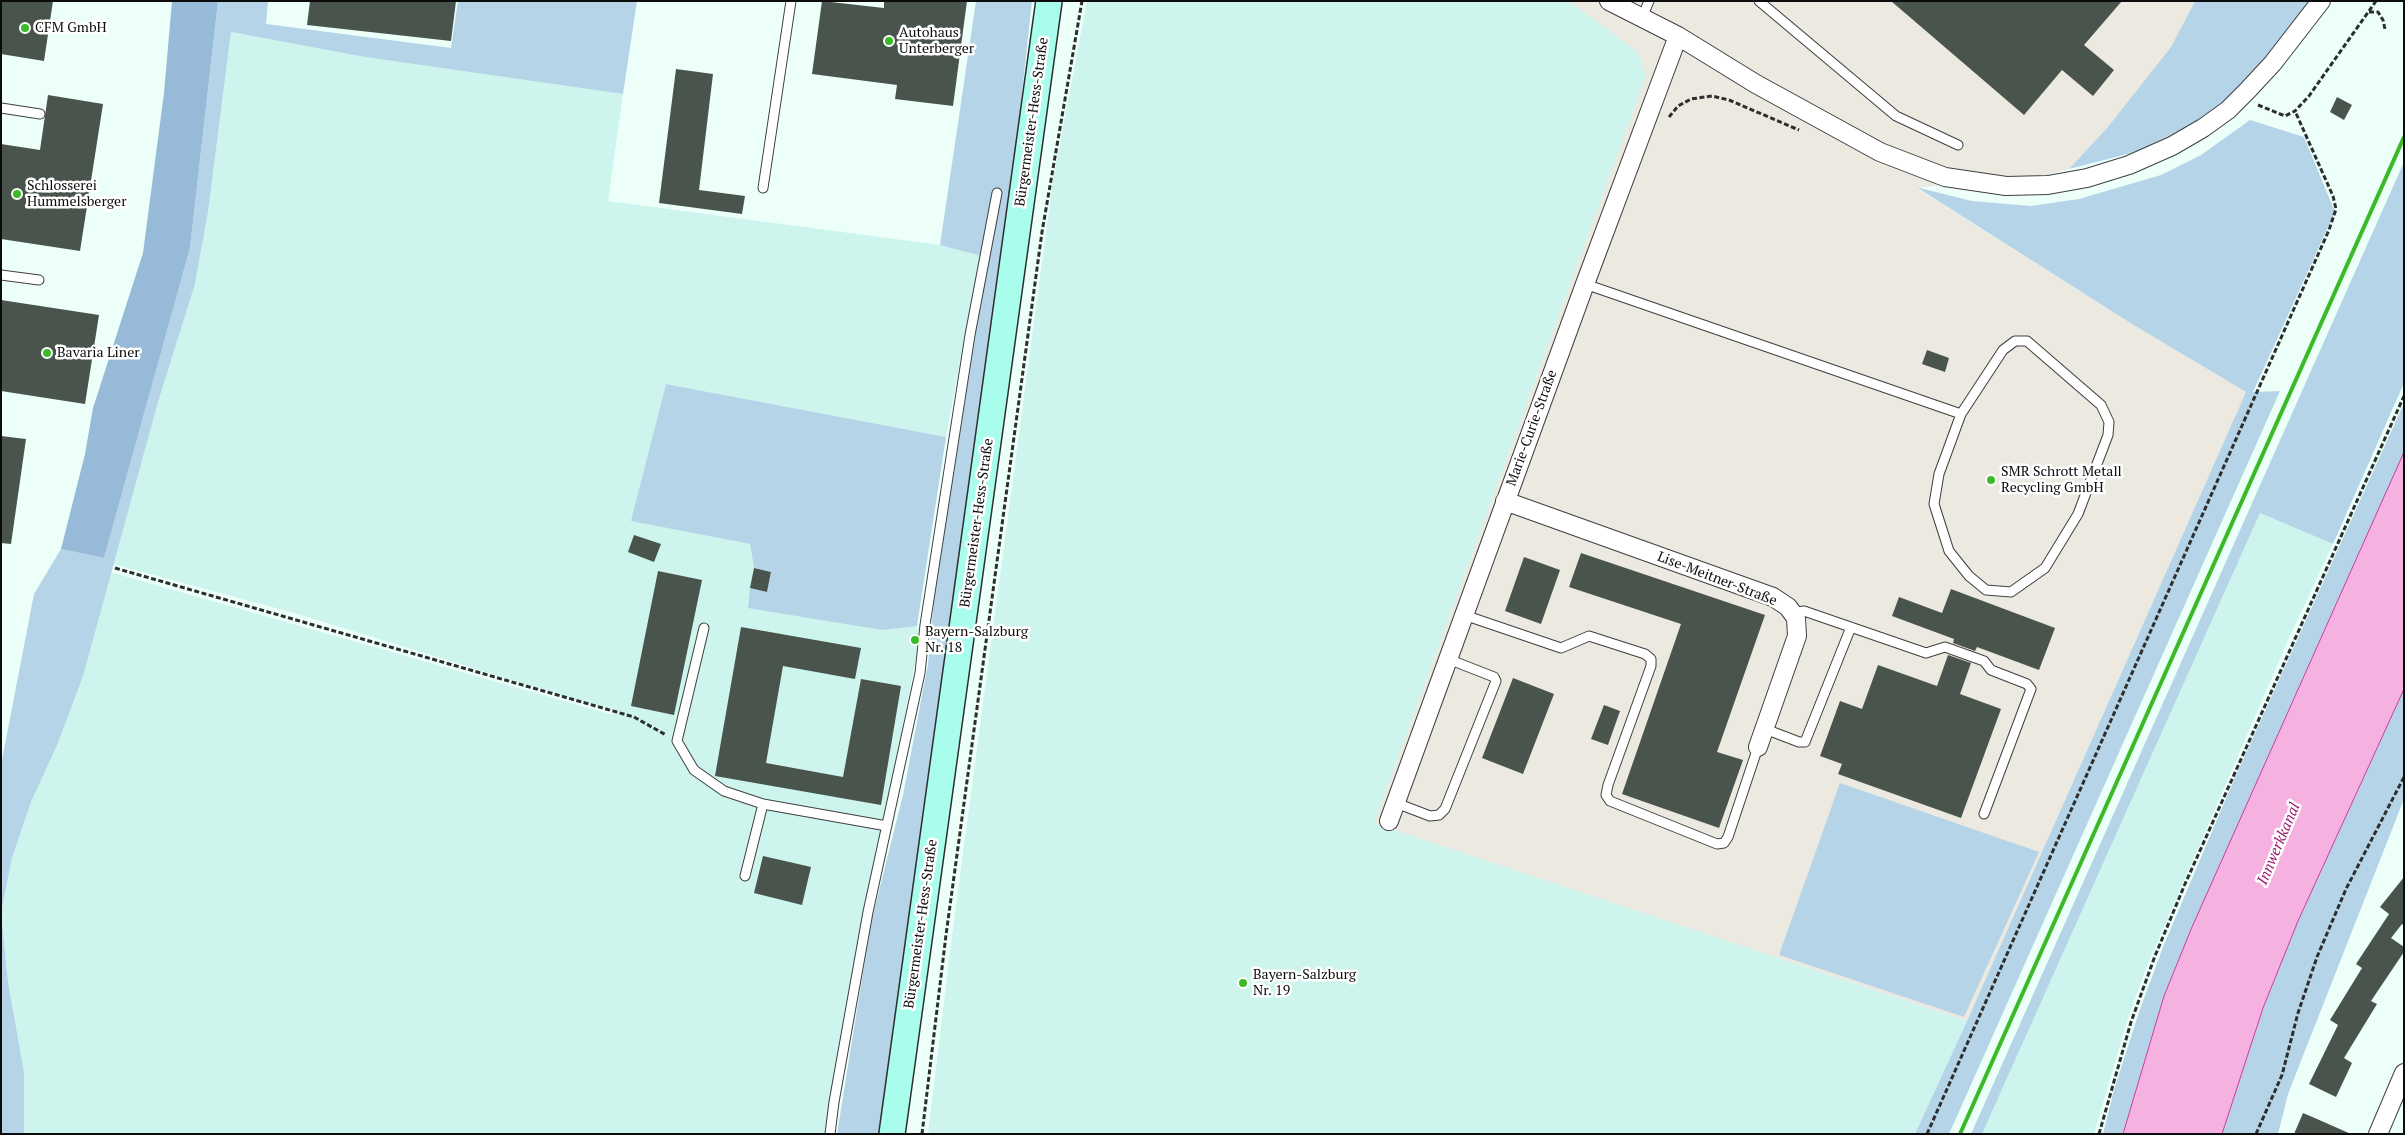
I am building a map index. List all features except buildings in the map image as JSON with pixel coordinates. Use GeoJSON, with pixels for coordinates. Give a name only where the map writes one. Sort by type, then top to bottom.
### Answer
{"type":"FeatureCollection","features":[{"type":"Feature","properties":{"kind":"main road","name":"Bürgermeister-Hess-Straße"},"geometry":{"type":"LineString","coordinates":[[892,1134],[1049,1]]}},
{"type":"Feature","properties":{"kind":"street"},"geometry":{"type":"LineString","coordinates":[[1609,1],[1678,36],[1756,84],[1880,152],[1945,177],[2006,186],[2048,185],[2087,178],[2129,165],[2172,146],[2203,128],[2228,110],[2256,98],[2273,63],[2321,1]]}},
{"type":"Feature","properties":{"kind":"street","name":"Marie-Curie-Straße"},"geometry":{"type":"LineString","coordinates":[[1389,821],[1585,284],[1678,36]]}},
{"type":"Feature","properties":{"kind":"street","name":"Lise-Meitner-Straße"},"geometry":{"type":"LineString","coordinates":[[1506,501],[1773,597],[1788,607],[1796,618],[1797,636],[1758,747]]}},
{"type":"Feature","properties":{"kind":"street"},"geometry":{"type":"LineString","coordinates":[[2378,1134],[2404,1073]]}},
{"type":"Feature","properties":{"kind":"lane"},"geometry":{"type":"LineString","coordinates":[[764,188],[791,1]]}},
{"type":"Feature","properties":{"kind":"lane"},"geometry":{"type":"LineString","coordinates":[[1642,18],[1650,1]]}},
{"type":"Feature","properties":{"kind":"lane"},"geometry":{"type":"LineString","coordinates":[[1759,1],[1896,116],[1958,145]]}},
{"type":"Feature","properties":{"kind":"lane"},"geometry":{"type":"LineString","coordinates":[[1,108],[40,114]]}},
{"type":"Feature","properties":{"kind":"lane"},"geometry":{"type":"LineString","coordinates":[[830,1134],[868,912],[920,673],[925,626],[970,335],[997,193]]}},
{"type":"Feature","properties":{"kind":"lane"},"geometry":{"type":"LineString","coordinates":[[1,275],[39,280]]}},
{"type":"Feature","properties":{"kind":"lane"},"geometry":{"type":"LineString","coordinates":[[1585,284],[1961,414]]}},
{"type":"Feature","properties":{"kind":"lane"},"geometry":{"type":"LineString","coordinates":[[2015,341],[2028,341],[2101,405],[2109,422],[2108,435],[2078,514],[2045,568],[2011,592],[1986,590],[1969,576],[1949,552],[1934,504],[1939,474],[1961,414],[2003,350],[2015,341]]}},
{"type":"Feature","properties":{"kind":"lane"},"geometry":{"type":"LineString","coordinates":[[1792,613],[1804,611],[1926,653],[1945,647],[1984,661],[1990,670],[2027,684],[2031,689],[1984,814]]}},
{"type":"Feature","properties":{"kind":"lane"},"geometry":{"type":"LineString","coordinates":[[1464,615],[1561,648],[1590,636],[1644,654],[1651,659],[1651,666],[1608,785],[1606,795],[1610,801],[1718,844],[1724,843],[1728,837],[1758,747]]}},
{"type":"Feature","properties":{"kind":"lane"},"geometry":{"type":"LineString","coordinates":[[1765,729],[1799,742],[1805,742],[1851,627]]}},
{"type":"Feature","properties":{"kind":"lane"},"geometry":{"type":"LineString","coordinates":[[704,628],[677,741],[694,770],[724,791],[763,804],[887,826]]}},
{"type":"Feature","properties":{"kind":"lane"},"geometry":{"type":"LineString","coordinates":[[1396,803],[1430,816],[1439,815],[1445,809],[1496,681],[1494,677],[1448,659]]}},
{"type":"Feature","properties":{"kind":"lane"},"geometry":{"type":"LineString","coordinates":[[745,876],[763,804]]}},
{"type":"Feature","properties":{"kind":"path"},"geometry":{"type":"LineString","coordinates":[[922,1134],[946,935],[1042,232],[1082,1]]}},
{"type":"Feature","properties":{"kind":"path"},"geometry":{"type":"LineString","coordinates":[[2251,110],[2256,98],[2284,116],[2295,111],[2309,96],[2376,1]]}},
{"type":"Feature","properties":{"kind":"path"},"geometry":{"type":"LineString","coordinates":[[2368,12],[2378,12],[2383,20],[2385,29]]}},
{"type":"Feature","properties":{"kind":"path"},"geometry":{"type":"LineString","coordinates":[[1666,120],[1678,106],[1691,99],[1712,96],[1729,100],[1807,134]]}},
{"type":"Feature","properties":{"kind":"path"},"geometry":{"type":"LineString","coordinates":[[1928,1134],[2329,230],[2336,209],[2333,196],[2295,111]]}},
{"type":"Feature","properties":{"kind":"path"},"geometry":{"type":"LineString","coordinates":[[2099,1134],[2131,1022],[2162,938],[2404,396]]}},
{"type":"Feature","properties":{"kind":"path"},"geometry":{"type":"LineString","coordinates":[[115,568],[634,717],[677,741]]}},
{"type":"Feature","properties":{"kind":"path"},"geometry":{"type":"LineString","coordinates":[[2256,1134],[2282,1074],[2298,1013],[2317,957],[2346,889],[2404,777]]}},
{"type":"Feature","properties":{"kind":"shaded area"},"geometry":{"type":"Polygon","coordinates":[[[172,1],[218,1],[190,248],[104,558],[61,549],[85,454],[93,408],[143,253],[164,93],[172,1]]]}},
{"type":"Feature","properties":{"kind":"shaded area"},"geometry":{"type":"Polygon","coordinates":[[[218,1],[268,1],[266,24],[451,48],[458,1],[637,1],[623,94],[365,57],[231,32],[208,212],[195,284],[158,402],[83,676],[58,743],[31,802],[12,858],[1,913],[1,765],[34,594],[61,549],[104,558],[190,248],[218,1]]]}},
{"type":"Feature","properties":{"kind":"shaded area"},"geometry":{"type":"Polygon","coordinates":[[[976,1],[1032,1],[1012,184],[910,930],[878,1134],[837,1134],[871,923],[903,795],[928,664],[934,599],[957,439],[989,258],[940,245],[976,1]]]}},
{"type":"Feature","properties":{"kind":"shaded area"},"geometry":{"type":"Polygon","coordinates":[[[1087,1],[1568,1],[1637,51],[1646,75],[1374,823],[1967,1021],[1915,1134],[928,1134],[952,936],[1053,180],[1087,1]]]}},
{"type":"Feature","properties":{"kind":"shaded area"},"geometry":{"type":"Polygon","coordinates":[[[1568,1],[2195,1],[2171,47],[2107,128],[2069,169],[2024,181],[1971,181],[1916,188],[2132,324],[2246,392],[1967,1021],[1374,823],[1646,75],[1637,51],[1568,1]]]}},
{"type":"Feature","properties":{"kind":"shaded area"},"geometry":{"type":"Polygon","coordinates":[[[2195,1],[2310,1],[2254,72],[2224,101],[2189,126],[2139,151],[2069,169],[2107,128],[2171,47],[2195,1]]]}},
{"type":"Feature","properties":{"kind":"shaded area"},"geometry":{"type":"Polygon","coordinates":[[[231,32],[365,57],[623,94],[608,201],[940,245],[980,254],[946,437],[666,384],[632,521],[750,544],[754,568],[748,607],[882,630],[917,626],[919,643],[862,931],[830,1134],[24,1134],[24,1072],[8,982],[1,913],[12,858],[31,802],[58,743],[83,676],[110,572],[613,715],[615,708],[593,705],[298,614],[113,564],[158,402],[195,284],[208,212],[231,32]]]}},
{"type":"Feature","properties":{"kind":"shaded area"},"geometry":{"type":"Polygon","coordinates":[[[2250,120],[2304,137],[2335,212],[2253,392],[2280,391],[1949,1134],[1915,1134],[2246,392],[2132,324],[1916,187],[1972,201],[2031,206],[2079,199],[2161,175],[2201,155],[2250,120]]]}},
{"type":"Feature","properties":{"kind":"shaded area"},"geometry":{"type":"Polygon","coordinates":[[[2404,162],[2404,383],[2333,544],[2260,513],[1982,1134],[1971,1134],[2404,162]]]}},
{"type":"Feature","properties":{"kind":"shaded area"},"geometry":{"type":"Polygon","coordinates":[[[666,384],[946,437],[917,626],[882,630],[748,608],[750,588],[767,592],[771,572],[754,568],[750,544],[631,521],[666,384]]]}},
{"type":"Feature","properties":{"kind":"shaded area"},"geometry":{"type":"Polygon","coordinates":[[[2404,403],[2404,452],[2192,927],[2164,996],[2123,1134],[2103,1134],[2114,1090],[2139,1012],[2163,947],[2233,782],[2404,403]]]}},
{"type":"Feature","properties":{"kind":"shaded area"},"geometry":{"type":"Polygon","coordinates":[[[2260,513],[2333,544],[2289,638],[2147,966],[2127,1021],[2094,1134],[1982,1134],[2260,513]]]}},
{"type":"Feature","properties":{"kind":"shaded area"},"geometry":{"type":"Polygon","coordinates":[[[2404,689],[2404,799],[2288,1094],[2278,1134],[2222,1134],[2263,1008],[2298,921],[2404,689]]]}},
{"type":"Feature","properties":{"kind":"shaded area"},"geometry":{"type":"Polygon","coordinates":[[[1840,783],[2039,852],[1964,1017],[1779,955],[1840,783]]]}},
{"type":"Feature","properties":{"kind":"shaded area"},"geometry":{"type":"Polygon","coordinates":[[[1,913],[8,982],[24,1072],[24,1134],[1,1134],[1,913]]]}},
{"type":"Feature","properties":{"kind":"water","name":"Innwerkkanal"},"geometry":{"type":"Polygon","coordinates":[[[2404,452],[2404,689],[2298,921],[2263,1008],[2222,1134],[2123,1134],[2164,996],[2192,927],[2404,452]]]}},
{"type":"Feature","properties":{"kind":"railway"},"geometry":{"type":"LineString","coordinates":[[1960,1134],[2404,137]]}},
{"type":"Feature","properties":{"kind":"place","name":"CFM GmbH"},"geometry":{"type":"Point","coordinates":[25,28]}},
{"type":"Feature","properties":{"kind":"place","name":"Autohaus Unterberger"},"geometry":{"type":"Point","coordinates":[889,41]}},
{"type":"Feature","properties":{"kind":"place","name":"Schlosserei Hummelsberger"},"geometry":{"type":"Point","coordinates":[17,194]}},
{"type":"Feature","properties":{"kind":"place","name":"Bavaria Liner"},"geometry":{"type":"Point","coordinates":[47,353]}},
{"type":"Feature","properties":{"kind":"place","name":"SMR Schrott Metall Recycling GmbH"},"geometry":{"type":"Point","coordinates":[1991,480]}},
{"type":"Feature","properties":{"kind":"place","name":"Bayern-Salzburg Nr. 18"},"geometry":{"type":"Point","coordinates":[915,640]}},
{"type":"Feature","properties":{"kind":"place","name":"Bayern-Salzburg Nr. 19"},"geometry":{"type":"Point","coordinates":[1243,983]}}]}
